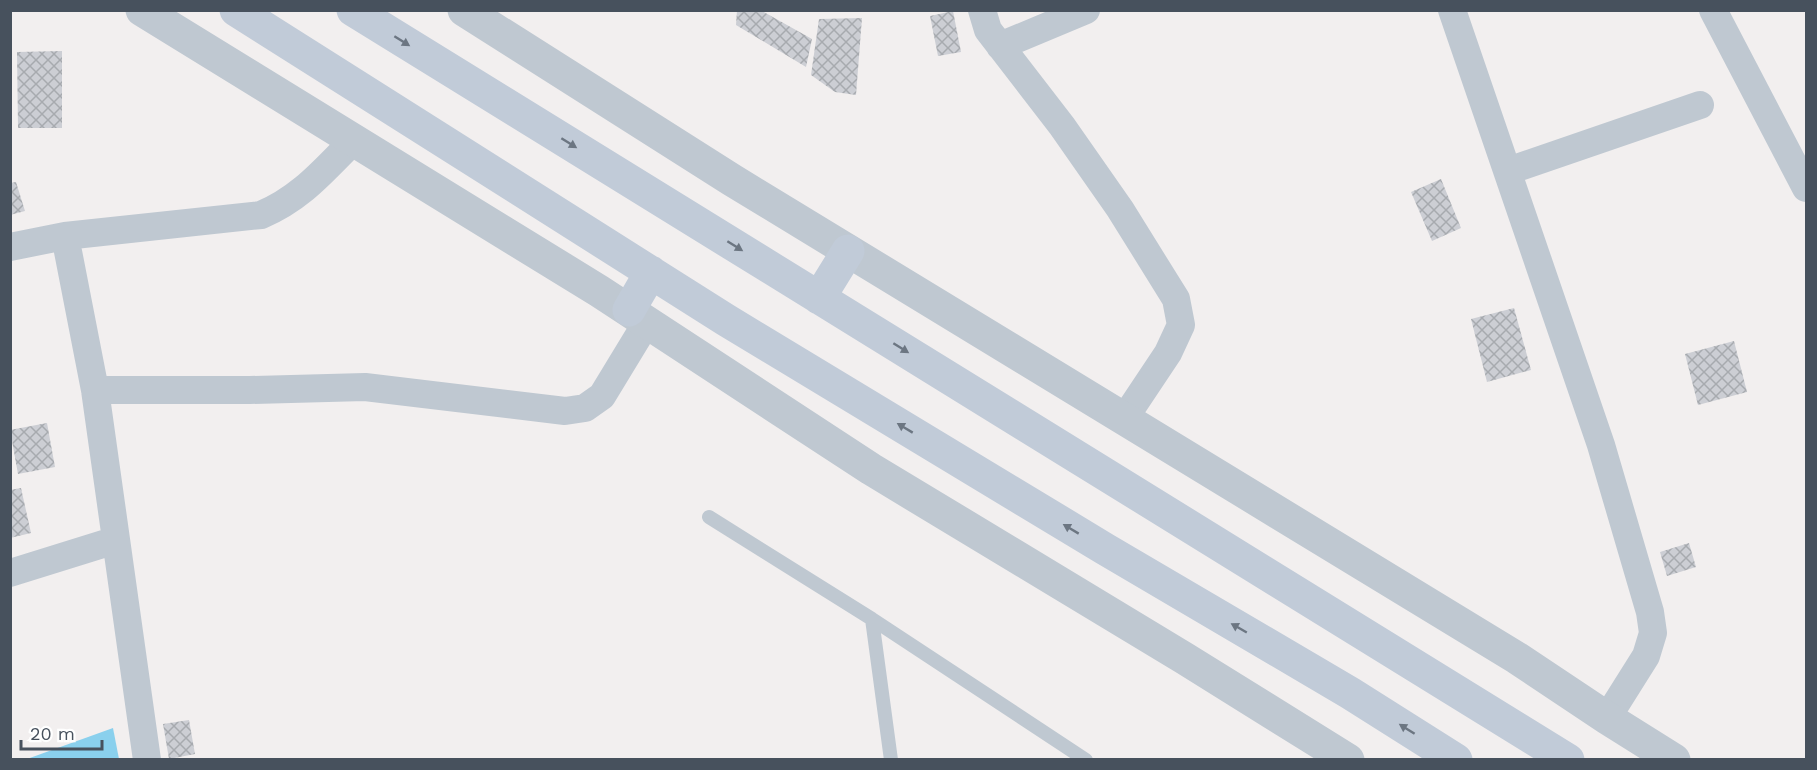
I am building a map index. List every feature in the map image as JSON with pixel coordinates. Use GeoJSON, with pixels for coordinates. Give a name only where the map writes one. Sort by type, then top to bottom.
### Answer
{"type":"FeatureCollection","features":[{"type":"Feature","properties":{"kind":"main road"},"geometry":{"type":"LineString","coordinates":[[236,10],[726,320],[1105,549],[1350,693],[1456,759]]}},
{"type":"Feature","properties":{"kind":"main road"},"geometry":{"type":"LineString","coordinates":[[353,10],[1568,759]]}},
{"type":"Feature","properties":{"kind":"main road"},"geometry":{"type":"LineString","coordinates":[[819,298],[848,251]]}},
{"type":"Feature","properties":{"kind":"main road"},"geometry":{"type":"LineString","coordinates":[[638,316],[651,272]]}},
{"type":"Feature","properties":{"kind":"street"},"geometry":{"type":"LineString","coordinates":[[142,10],[638,316],[871,469],[1348,759]]}},
{"type":"Feature","properties":{"kind":"street"},"geometry":{"type":"LineString","coordinates":[[464,10],[732,180],[1517,658],[1674,759]]}},
{"type":"Feature","properties":{"kind":"street"},"geometry":{"type":"LineString","coordinates":[[982,10],[988,30],[1082,154],[1120,209],[1176,299],[1181,325],[1168,353],[1124,419]]}},
{"type":"Feature","properties":{"kind":"street"},"geometry":{"type":"LineString","coordinates":[[1000,46],[1086,10]]}},
{"type":"Feature","properties":{"kind":"street"},"geometry":{"type":"LineString","coordinates":[[1452,10],[1601,445],[1650,612],[1653,633],[1646,656],[1607,718]]}},
{"type":"Feature","properties":{"kind":"street"},"geometry":{"type":"LineString","coordinates":[[1713,10],[1806,188]]}},
{"type":"Feature","properties":{"kind":"street"},"geometry":{"type":"LineString","coordinates":[[1508,171],[1700,105]]}},
{"type":"Feature","properties":{"kind":"street"},"geometry":{"type":"LineString","coordinates":[[10,247],[65,236],[261,215],[281,206],[300,193],[353,141]]}},
{"type":"Feature","properties":{"kind":"street"},"geometry":{"type":"LineString","coordinates":[[65,236],[95,390],[147,759]]}},
{"type":"Feature","properties":{"kind":"street"},"geometry":{"type":"LineString","coordinates":[[95,390],[365,387],[565,411],[585,408],[602,396],[638,316]]}},
{"type":"Feature","properties":{"kind":"street"},"geometry":{"type":"LineString","coordinates":[[10,573],[116,540]]}},
{"type":"Feature","properties":{"kind":"lane"},"geometry":{"type":"LineString","coordinates":[[709,517],[872,619],[1086,759]]}},
{"type":"Feature","properties":{"kind":"lane"},"geometry":{"type":"LineString","coordinates":[[872,619],[891,759]]}},
{"type":"Feature","properties":{"kind":"water"},"geometry":{"type":"Polygon","coordinates":[[[113,728],[119,759],[27,759],[113,728]]]}},
{"type":"Feature","properties":{"kind":"building"},"geometry":{"type":"Polygon","coordinates":[[[737,10],[760,10],[812,39],[806,67],[736,25],[737,10]]]}},
{"type":"Feature","properties":{"kind":"building"},"geometry":{"type":"Polygon","coordinates":[[[953,11],[961,52],[938,56],[930,16],[953,11]]]}},
{"type":"Feature","properties":{"kind":"building"},"geometry":{"type":"Polygon","coordinates":[[[862,18],[856,95],[835,92],[811,75],[819,19],[862,18]]]}},
{"type":"Feature","properties":{"kind":"building"},"geometry":{"type":"Polygon","coordinates":[[[62,51],[62,128],[18,128],[17,52],[62,51]]]}},
{"type":"Feature","properties":{"kind":"building"},"geometry":{"type":"Polygon","coordinates":[[[1441,179],[1461,228],[1432,241],[1411,192],[1441,179]]]}},
{"type":"Feature","properties":{"kind":"building"},"geometry":{"type":"Polygon","coordinates":[[[16,182],[25,211],[10,215],[10,183],[16,182]]]}},
{"type":"Feature","properties":{"kind":"building"},"geometry":{"type":"Polygon","coordinates":[[[1514,308],[1531,370],[1487,382],[1471,319],[1514,308]]]}},
{"type":"Feature","properties":{"kind":"building"},"geometry":{"type":"Polygon","coordinates":[[[1734,341],[1747,392],[1698,405],[1685,354],[1734,341]]]}},
{"type":"Feature","properties":{"kind":"building"},"geometry":{"type":"Polygon","coordinates":[[[47,423],[55,467],[18,474],[10,430],[47,423]]]}},
{"type":"Feature","properties":{"kind":"building"},"geometry":{"type":"Polygon","coordinates":[[[21,488],[31,533],[10,538],[10,490],[21,488]]]}},
{"type":"Feature","properties":{"kind":"building"},"geometry":{"type":"Polygon","coordinates":[[[1689,543],[1696,567],[1667,576],[1660,552],[1689,543]]]}},
{"type":"Feature","properties":{"kind":"building"},"geometry":{"type":"Polygon","coordinates":[[[189,720],[195,754],[169,759],[163,724],[189,720]]]}}]}
